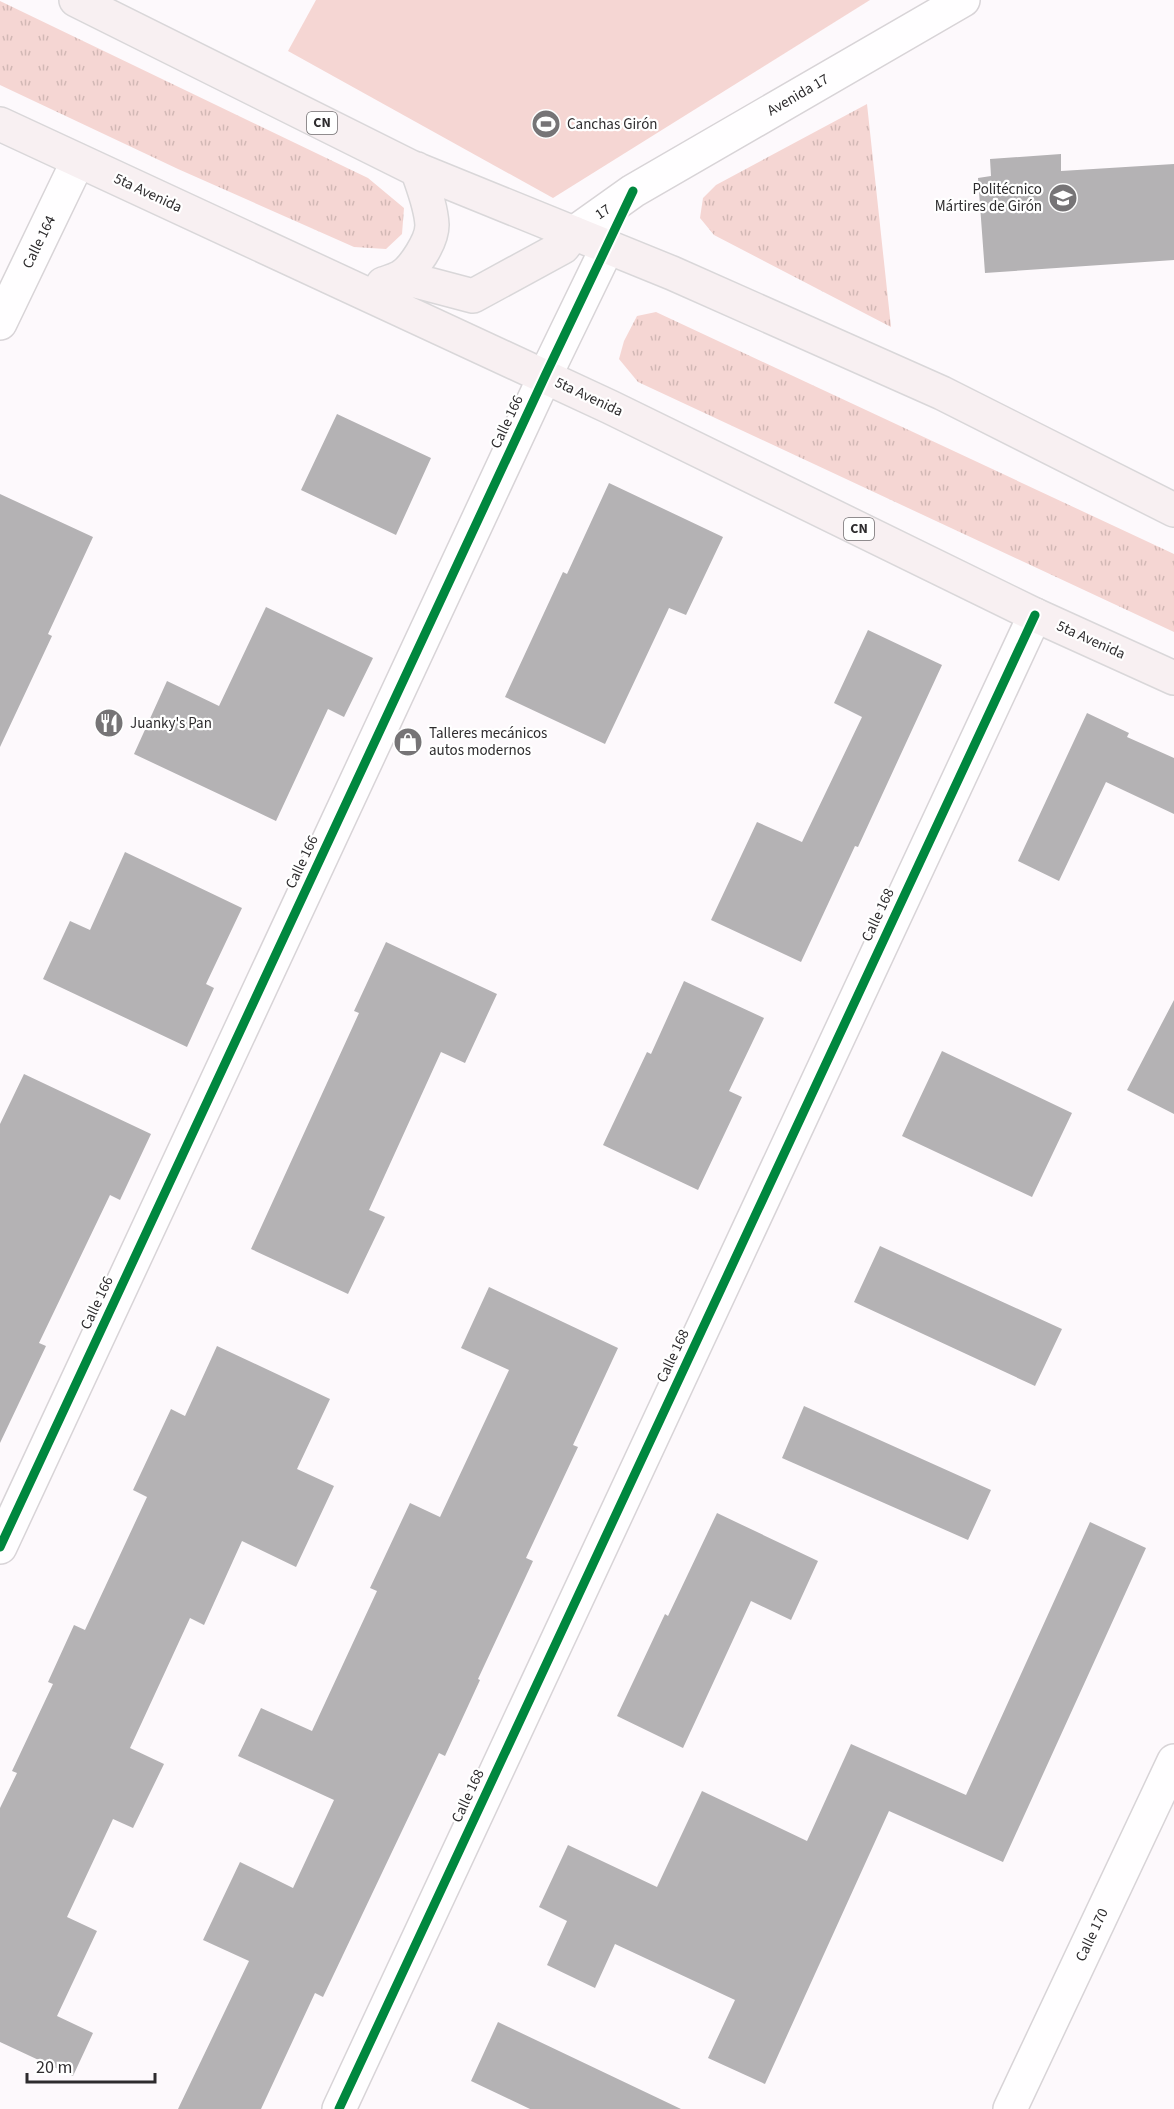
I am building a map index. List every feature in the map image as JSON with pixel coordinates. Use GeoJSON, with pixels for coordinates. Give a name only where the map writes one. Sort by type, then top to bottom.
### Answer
{"type":"FeatureCollection","features":[{"type":"Feature","properties":{"kind":"highway","name":"CN"},"geometry":{"type":"LineString","coordinates":[[76,0],[417,169],[608,246],[942,393],[1174,510]]}},
{"type":"Feature","properties":{"kind":"highway","name":"5ta Avenida"},"geometry":{"type":"LineString","coordinates":[[0,124],[545,376],[1035,615],[1174,678]]}},
{"type":"Feature","properties":{"kind":"highway"},"geometry":{"type":"LineString","coordinates":[[362,292],[401,277],[416,263],[426,245],[432,226],[417,169]]}},
{"type":"Feature","properties":{"kind":"highway"},"geometry":{"type":"LineString","coordinates":[[401,277],[474,296],[562,247],[574,233]]}},
{"type":"Feature","properties":{"kind":"street","name":"Avenida 17"},"geometry":{"type":"LineString","coordinates":[[633,191],[963,0]]}},
{"type":"Feature","properties":{"kind":"street","name":"Calle 164"},"geometry":{"type":"LineString","coordinates":[[0,323],[78,161]]}},
{"type":"Feature","properties":{"kind":"street","name":"17"},"geometry":{"type":"LineString","coordinates":[[574,233],[633,191]]}},
{"type":"Feature","properties":{"kind":"street","name":"Calle 166"},"geometry":{"type":"LineString","coordinates":[[0,1547],[633,191]]}},
{"type":"Feature","properties":{"kind":"street","name":"Calle 168"},"geometry":{"type":"LineString","coordinates":[[339,2109],[1035,615]]}},
{"type":"Feature","properties":{"kind":"street","name":"Calle 170"},"geometry":{"type":"LineString","coordinates":[[1010,2109],[1174,1761]]}},
{"type":"Feature","properties":{"kind":"green space","name":"Canchas Girón"},"geometry":{"type":"Polygon","coordinates":[[[316,0],[870,0],[553,198],[288,51],[316,0]]]}},
{"type":"Feature","properties":{"kind":"green space"},"geometry":{"type":"Polygon","coordinates":[[[0,1],[368,178],[404,208],[402,234],[386,249],[354,247],[178,169],[0,85],[0,1]]]}},
{"type":"Feature","properties":{"kind":"green space"},"geometry":{"type":"Polygon","coordinates":[[[867,104],[891,327],[714,235],[700,218],[703,198],[716,185],[867,104]]]}},
{"type":"Feature","properties":{"kind":"green space"},"geometry":{"type":"Polygon","coordinates":[[[656,312],[1174,554],[1174,632],[638,382],[619,359],[624,341],[637,316],[656,312]]]}},
{"type":"Feature","properties":{"kind":"building"},"geometry":{"type":"Polygon","coordinates":[[[1061,154],[1061,171],[1174,164],[1174,260],[985,273],[978,178],[991,176],[990,159],[1061,154]]]}},
{"type":"Feature","properties":{"kind":"building"},"geometry":{"type":"Polygon","coordinates":[[[337,414],[431,458],[396,535],[301,490],[337,414]]]}},
{"type":"Feature","properties":{"kind":"building"},"geometry":{"type":"Polygon","coordinates":[[[609,483],[723,537],[686,615],[669,608],[605,744],[505,697],[563,572],[567,574],[609,483]]]}},
{"type":"Feature","properties":{"kind":"building"},"geometry":{"type":"Polygon","coordinates":[[[0,494],[93,537],[48,634],[52,636],[0,747],[0,494]]]}},
{"type":"Feature","properties":{"kind":"building"},"geometry":{"type":"Polygon","coordinates":[[[266,607],[373,658],[344,717],[328,709],[276,821],[134,754],[167,681],[219,706],[266,607]]]}},
{"type":"Feature","properties":{"kind":"building"},"geometry":{"type":"Polygon","coordinates":[[[868,630],[942,665],[858,847],[855,846],[801,962],[711,920],[757,822],[802,842],[862,717],[834,703],[868,630]]]}},
{"type":"Feature","properties":{"kind":"building"},"geometry":{"type":"Polygon","coordinates":[[[1087,713],[1129,733],[1127,737],[1174,758],[1174,814],[1106,782],[1059,881],[1018,861],[1087,713]]]}},
{"type":"Feature","properties":{"kind":"building"},"geometry":{"type":"Polygon","coordinates":[[[125,852],[242,908],[206,984],[214,988],[187,1047],[43,979],[70,921],[90,930],[125,852]]]}},
{"type":"Feature","properties":{"kind":"building"},"geometry":{"type":"Polygon","coordinates":[[[386,942],[497,994],[465,1063],[441,1052],[369,1210],[385,1217],[348,1294],[251,1249],[359,1013],[354,1011],[386,942]]]}},
{"type":"Feature","properties":{"kind":"building"},"geometry":{"type":"Polygon","coordinates":[[[684,981],[764,1018],[729,1091],[742,1097],[698,1190],[603,1145],[647,1052],[651,1054],[684,981]]]}},
{"type":"Feature","properties":{"kind":"building"},"geometry":{"type":"Polygon","coordinates":[[[1174,1000],[1174,1114],[1127,1090],[1174,1000]]]}},
{"type":"Feature","properties":{"kind":"building"},"geometry":{"type":"Polygon","coordinates":[[[942,1051],[1072,1113],[1032,1197],[902,1136],[942,1051]]]}},
{"type":"Feature","properties":{"kind":"building"},"geometry":{"type":"Polygon","coordinates":[[[24,1074],[151,1134],[120,1200],[110,1195],[39,1343],[46,1346],[0,1443],[0,1124],[24,1074]]]}},
{"type":"Feature","properties":{"kind":"building"},"geometry":{"type":"Polygon","coordinates":[[[880,1246],[1062,1329],[1035,1386],[854,1302],[880,1246]]]}},
{"type":"Feature","properties":{"kind":"building"},"geometry":{"type":"Polygon","coordinates":[[[489,1287],[618,1348],[573,1445],[578,1447],[526,1558],[533,1561],[445,1756],[439,1753],[323,1997],[315,1993],[261,2109],[178,2109],[249,1961],[203,1940],[240,1862],[293,1888],[334,1800],[238,1756],[261,1708],[312,1731],[377,1591],[370,1588],[410,1503],[440,1517],[509,1370],[461,1348],[489,1287]]]}},
{"type":"Feature","properties":{"kind":"building"},"geometry":{"type":"Polygon","coordinates":[[[217,1346],[330,1399],[297,1469],[334,1486],[296,1567],[242,1541],[204,1625],[190,1618],[130,1748],[164,1764],[133,1828],[113,1819],[67,1917],[97,1931],[57,2016],[93,2033],[73,2076],[0,2042],[0,1808],[17,1773],[12,1771],[53,1684],[48,1682],[74,1625],[85,1630],[147,1497],[133,1490],[171,1409],[185,1416],[217,1346]]]}},
{"type":"Feature","properties":{"kind":"building"},"geometry":{"type":"Polygon","coordinates":[[[804,1406],[991,1490],[968,1540],[782,1458],[804,1406]]]}},
{"type":"Feature","properties":{"kind":"building"},"geometry":{"type":"Polygon","coordinates":[[[717,1513],[818,1561],[791,1620],[751,1601],[683,1748],[617,1716],[665,1614],[668,1616],[717,1513]]]}},
{"type":"Feature","properties":{"kind":"building"},"geometry":{"type":"Polygon","coordinates":[[[1090,1522],[1146,1548],[1003,1862],[889,1811],[765,2084],[708,2058],[735,2000],[615,1944],[595,1988],[547,1965],[567,1921],[539,1907],[568,1845],[657,1887],[702,1791],[807,1841],[851,1744],[966,1795],[1090,1522]]]}},
{"type":"Feature","properties":{"kind":"building"},"geometry":{"type":"Polygon","coordinates":[[[498,2022],[681,2109],[530,2109],[471,2081],[498,2022]]]}},
{"type":"Feature","properties":{"kind":"cycle path"},"geometry":{"type":"LineString","coordinates":[[0,1547],[633,191]]}},
{"type":"Feature","properties":{"kind":"cycle path"},"geometry":{"type":"LineString","coordinates":[[339,2109],[1035,615]]}},
{"type":"Feature","properties":{"kind":"place","name":"Canchas Girón"},"geometry":{"type":"Point","coordinates":[546,124]}},
{"type":"Feature","properties":{"kind":"place","name":"Politécnico Mártires de Girón"},"geometry":{"type":"Point","coordinates":[1063,198]}},
{"type":"Feature","properties":{"kind":"place","name":"Juanky's Pan"},"geometry":{"type":"Point","coordinates":[109,723]}},
{"type":"Feature","properties":{"kind":"place","name":"Talleres mecánicos autos modernos"},"geometry":{"type":"Point","coordinates":[408,742]}}]}
